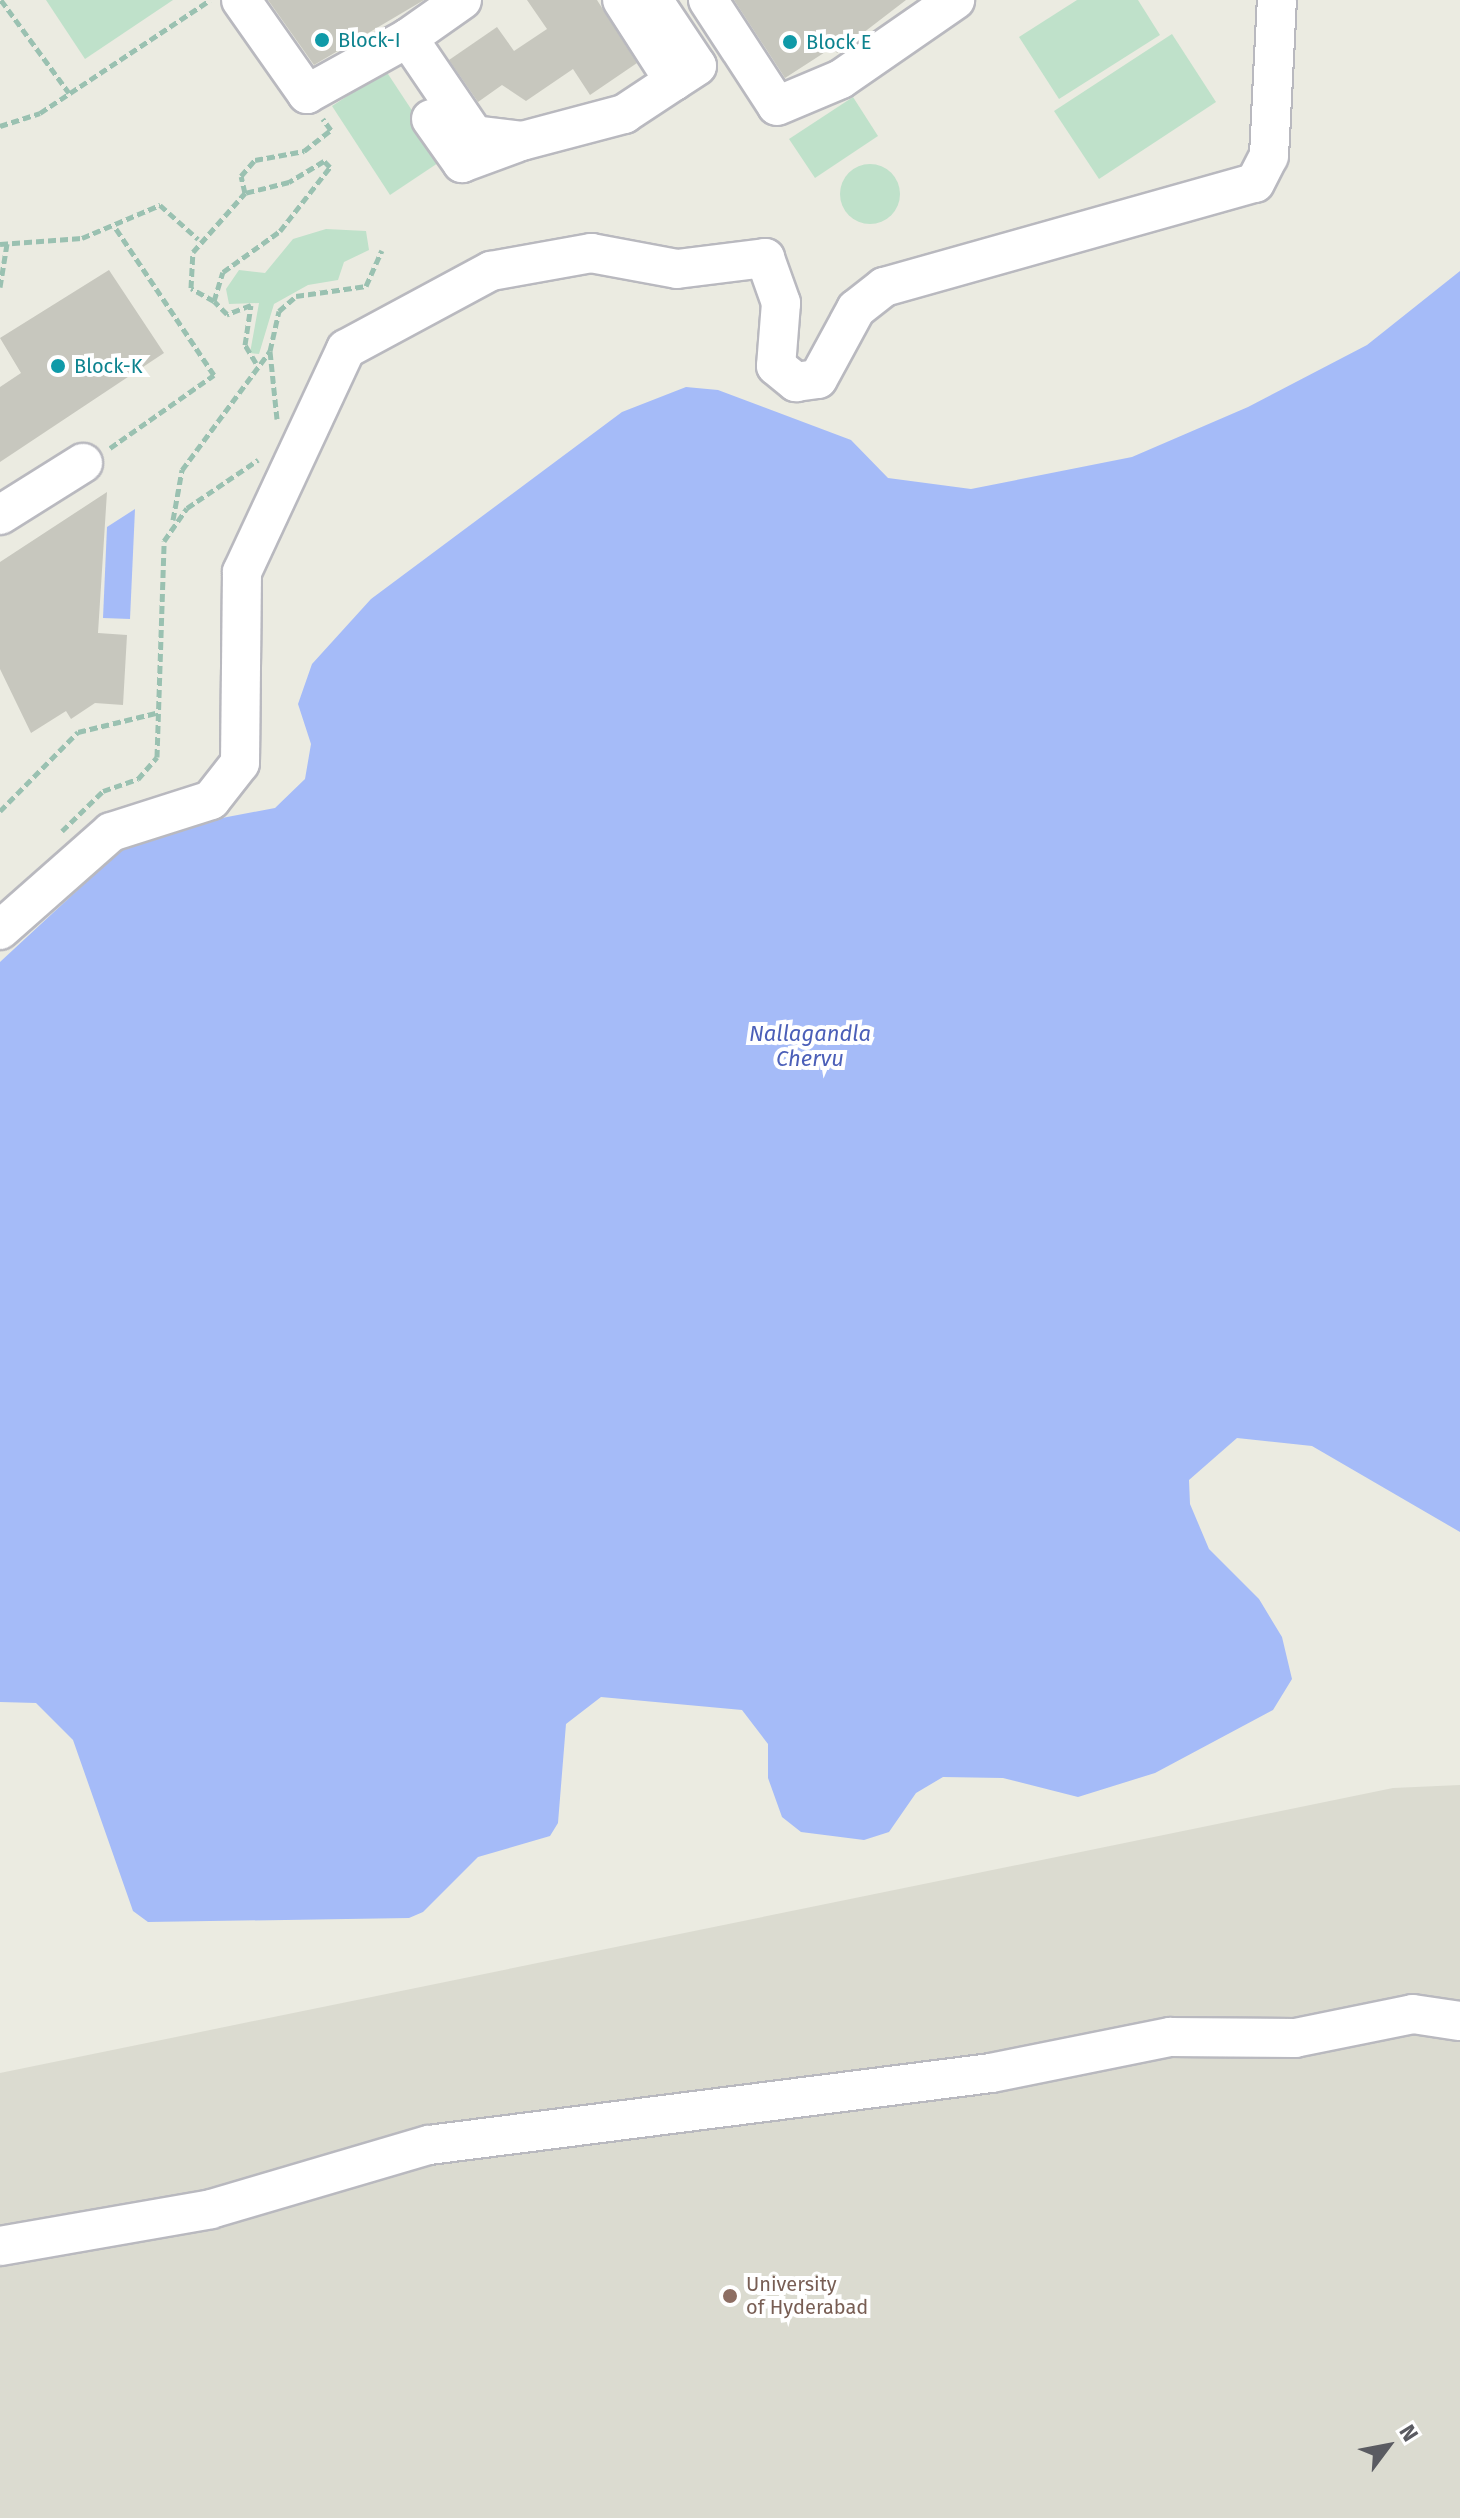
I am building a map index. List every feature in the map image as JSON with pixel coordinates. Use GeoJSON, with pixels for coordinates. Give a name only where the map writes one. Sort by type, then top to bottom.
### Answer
{"type":"FeatureCollection","features":[{"type":"Feature","properties":{"kind":"street"},"geometry":{"type":"LineString","coordinates":[[241,0],[307,94],[408,38],[462,0]]}},
{"type":"Feature","properties":{"kind":"street"},"geometry":{"type":"LineString","coordinates":[[622,0],[674,81]]}},
{"type":"Feature","properties":{"kind":"street"},"geometry":{"type":"LineString","coordinates":[[431,119],[462,163],[522,141],[624,114],[697,66],[653,0]]}},
{"type":"Feature","properties":{"kind":"street"},"geometry":{"type":"LineString","coordinates":[[708,0],[752,78],[777,106],[792,106],[955,0]]}},
{"type":"Feature","properties":{"kind":"street"},"geometry":{"type":"LineString","coordinates":[[0,930],[111,832],[211,800],[240,763],[242,572],[346,349],[491,271],[591,253],[677,269],[765,258],[781,303],[776,366],[796,382],[818,379],[856,309],[884,287],[1255,183],[1269,156],[1277,0]]}},
{"type":"Feature","properties":{"kind":"street"},"geometry":{"type":"LineString","coordinates":[[408,38],[474,135],[522,141]]}},
{"type":"Feature","properties":{"kind":"street"},"geometry":{"type":"LineString","coordinates":[[0,515],[97,452]]}},
{"type":"Feature","properties":{"kind":"street"},"geometry":{"type":"LineString","coordinates":[[0,2246],[211,2209],[429,2145],[991,2073],[1170,2037],[1295,2038],[1413,2014],[1460,2021]]}},
{"type":"Feature","properties":{"kind":"path"},"geometry":{"type":"LineString","coordinates":[[1,0],[69,93]]}},
{"type":"Feature","properties":{"kind":"path"},"geometry":{"type":"LineString","coordinates":[[0,126],[69,93],[210,0]]}},
{"type":"Feature","properties":{"kind":"path"},"geometry":{"type":"LineString","coordinates":[[245,193],[241,176],[255,160],[304,151],[331,130],[307,94]]}},
{"type":"Feature","properties":{"kind":"path"},"geometry":{"type":"LineString","coordinates":[[214,301],[232,261],[280,231],[330,167],[324,161],[289,182],[245,193],[198,239],[191,288],[214,301],[227,314],[251,305],[245,345],[256,363]]}},
{"type":"Feature","properties":{"kind":"path"},"geometry":{"type":"LineString","coordinates":[[0,287],[4,244],[82,238],[115,227],[160,205],[198,239]]}},
{"type":"Feature","properties":{"kind":"path"},"geometry":{"type":"LineString","coordinates":[[97,452],[214,375],[115,227]]}},
{"type":"Feature","properties":{"kind":"path"},"geometry":{"type":"LineString","coordinates":[[273,435],[281,404],[270,351],[279,311],[296,296],[366,286],[382,250]]}},
{"type":"Feature","properties":{"kind":"path"},"geometry":{"type":"LineString","coordinates":[[0,811],[78,732],[156,713],[164,541],[172,524],[182,470],[256,363],[270,351]]}},
{"type":"Feature","properties":{"kind":"path"},"geometry":{"type":"LineString","coordinates":[[172,524],[261,453]]}},
{"type":"Feature","properties":{"kind":"shaded area","name":"University of Hyderabad"},"geometry":{"type":"Polygon","coordinates":[[[1460,1785],[1460,2518],[0,2518],[0,2073],[1393,1788],[1460,1785]]]}},
{"type":"Feature","properties":{"kind":"green space"},"geometry":{"type":"Polygon","coordinates":[[[46,0],[173,0],[85,59],[46,0]]]}},
{"type":"Feature","properties":{"kind":"green space"},"geometry":{"type":"Polygon","coordinates":[[[1077,0],[1138,0],[1160,35],[1059,99],[1019,37],[1077,0]]]}},
{"type":"Feature","properties":{"kind":"green space"},"geometry":{"type":"Polygon","coordinates":[[[1172,34],[1216,102],[1099,179],[1054,111],[1172,34]]]}},
{"type":"Feature","properties":{"kind":"green space"},"geometry":{"type":"Polygon","coordinates":[[[386,71],[444,159],[390,195],[332,106],[386,71]]]}},
{"type":"Feature","properties":{"kind":"green space"},"geometry":{"type":"Polygon","coordinates":[[[853,97],[878,136],[815,178],[789,139],[853,97]]]}},
{"type":"Feature","properties":{"kind":"green space"},"geometry":{"type":"Polygon","coordinates":[[[870,164],[882,166],[891,173],[898,182],[898,206],[891,215],[882,222],[870,224],[858,222],[849,215],[842,206],[840,194],[842,182],[849,173],[858,166],[870,164]]]}},
{"type":"Feature","properties":{"kind":"green space"},"geometry":{"type":"Polygon","coordinates":[[[326,229],[366,231],[369,250],[344,262],[338,280],[308,285],[274,304],[259,354],[250,353],[259,303],[229,304],[226,289],[239,270],[265,273],[293,239],[326,229]]]}},
{"type":"Feature","properties":{"kind":"water","name":"Nallagandla Chervu"},"geometry":{"type":"Polygon","coordinates":[[[1460,271],[1460,1532],[1312,1446],[1237,1438],[1189,1480],[1190,1504],[1209,1549],[1259,1599],[1282,1637],[1292,1679],[1273,1710],[1155,1773],[1078,1797],[1003,1778],[943,1777],[916,1793],[889,1832],[864,1840],[801,1832],[782,1817],[768,1778],[768,1744],[742,1710],[601,1697],[566,1724],[558,1823],[550,1836],[478,1857],[423,1912],[409,1918],[148,1922],[133,1911],[73,1740],[36,1703],[0,1702],[0,962],[138,834],[275,808],[305,779],[311,744],[298,704],[312,664],[371,599],[622,412],[686,387],[718,390],[851,440],[888,478],[971,489],[1132,457],[1248,407],[1367,345],[1460,271]]]}},
{"type":"Feature","properties":{"kind":"water"},"geometry":{"type":"Polygon","coordinates":[[[135,509],[130,619],[103,618],[107,527],[135,509]]]}},
{"type":"Feature","properties":{"kind":"building","name":"Block-I"},"geometry":{"type":"Polygon","coordinates":[[[268,0],[424,0],[314,65],[268,0]]]}},
{"type":"Feature","properties":{"kind":"building"},"geometry":{"type":"Polygon","coordinates":[[[527,0],[597,0],[637,63],[590,95],[573,69],[526,101],[502,85],[478,102],[449,60],[497,27],[514,51],[547,29],[527,0]]]}},
{"type":"Feature","properties":{"kind":"building","name":"Block E"},"geometry":{"type":"Polygon","coordinates":[[[734,0],[906,0],[837,53],[833,47],[785,78],[734,0]]]}},
{"type":"Feature","properties":{"kind":"building","name":"Block-K"},"geometry":{"type":"Polygon","coordinates":[[[109,270],[164,353],[0,462],[0,387],[21,373],[0,338],[109,270]]]}},
{"type":"Feature","properties":{"kind":"building"},"geometry":{"type":"Polygon","coordinates":[[[107,492],[98,633],[127,635],[123,705],[95,703],[71,719],[66,711],[31,733],[0,669],[0,562],[107,492]]]}},
{"type":"Feature","properties":{"kind":"place","name":"Block-I"},"geometry":{"type":"Point","coordinates":[322,40]}},
{"type":"Feature","properties":{"kind":"place","name":"Block E"},"geometry":{"type":"Point","coordinates":[790,42]}},
{"type":"Feature","properties":{"kind":"place","name":"Block-K"},"geometry":{"type":"Point","coordinates":[58,366]}},
{"type":"Feature","properties":{"kind":"place","name":"University of Hyderabad"},"geometry":{"type":"Point","coordinates":[730,2296]}}]}
